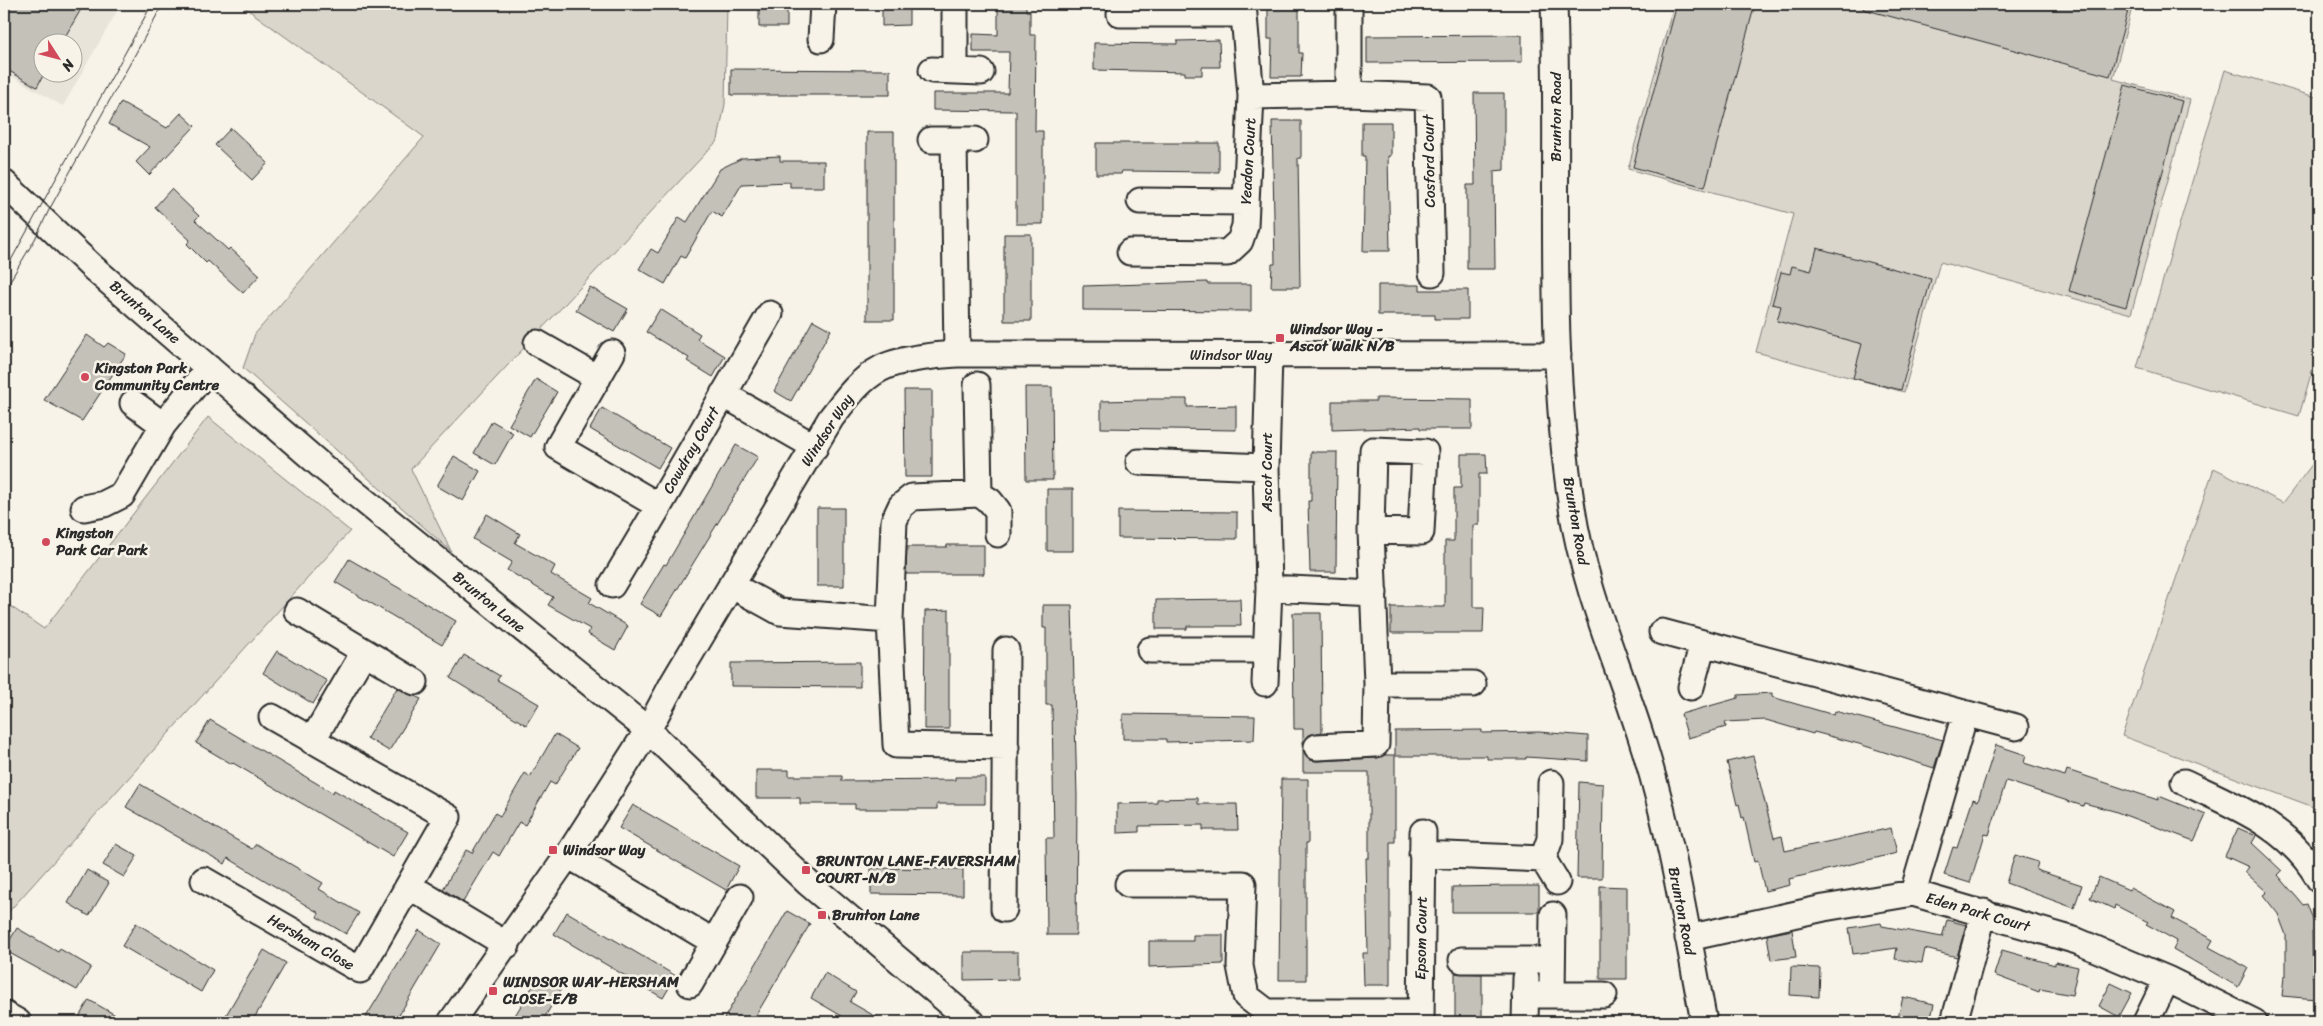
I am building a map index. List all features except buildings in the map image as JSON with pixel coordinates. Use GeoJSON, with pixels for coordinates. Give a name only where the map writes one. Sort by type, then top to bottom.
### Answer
{"type":"FeatureCollection","features":[{"type":"Feature","properties":{"kind":"street"},"geometry":{"type":"LineString","coordinates":[[821,39],[823,4]]}},
{"type":"Feature","properties":{"kind":"street"},"geometry":{"type":"LineString","coordinates":[[955,4],[944,70],[981,72]]}},
{"type":"Feature","properties":{"kind":"street"},"geometry":{"type":"LineString","coordinates":[[1349,4],[1350,94]]}},
{"type":"Feature","properties":{"kind":"street","name":"Brunton Road"},"geometry":{"type":"LineString","coordinates":[[1554,4],[1557,82],[1556,222],[1558,355],[1566,466],[1580,553],[1588,584],[1642,738],[1657,790],[1704,1022]]}},
{"type":"Feature","properties":{"kind":"street"},"geometry":{"type":"LineString","coordinates":[[1120,14],[1243,9]]}},
{"type":"Feature","properties":{"kind":"street","name":"Yeadon Court"},"geometry":{"type":"LineString","coordinates":[[1243,9],[1251,96],[1245,214]]}},
{"type":"Feature","properties":{"kind":"street","name":"Yeadon Court"},"geometry":{"type":"LineString","coordinates":[[1251,96],[1350,94]]}},
{"type":"Feature","properties":{"kind":"street","name":"Cosford Court"},"geometry":{"type":"LineString","coordinates":[[1350,94],[1428,96],[1432,274]]}},
{"type":"Feature","properties":{"kind":"street"},"geometry":{"type":"LineString","coordinates":[[953,140],[956,354]]}},
{"type":"Feature","properties":{"kind":"street","name":"Brunton Lane"},"geometry":{"type":"LineString","coordinates":[[4,183],[91,266],[325,469],[648,730],[808,884],[972,1022]]}},
{"type":"Feature","properties":{"kind":"street"},"geometry":{"type":"LineString","coordinates":[[1130,252],[1227,253],[1240,241],[1245,214],[1140,201]]}},
{"type":"Feature","properties":{"kind":"street","name":"Cowdray Court"},"geometry":{"type":"LineString","coordinates":[[612,586],[770,314]]}},
{"type":"Feature","properties":{"kind":"street"},"geometry":{"type":"LineString","coordinates":[[537,342],[598,378]]}},
{"type":"Feature","properties":{"kind":"street","name":"Cowdray Court"},"geometry":{"type":"LineString","coordinates":[[612,353],[558,447],[659,506]]}},
{"type":"Feature","properties":{"kind":"street","name":"Windsor Way"},"geometry":{"type":"LineString","coordinates":[[451,1022],[507,945],[568,855],[648,730],[673,683],[831,418],[851,392],[881,368],[929,355],[956,354],[1558,355]]}},
{"type":"Feature","properties":{"kind":"street","name":"Ascot Court"},"geometry":{"type":"LineString","coordinates":[[1265,683],[1269,588],[1266,467],[1269,355]]}},
{"type":"Feature","properties":{"kind":"street"},"geometry":{"type":"LineString","coordinates":[[84,508],[104,504],[122,495],[163,425],[208,368]]}},
{"type":"Feature","properties":{"kind":"street"},"geometry":{"type":"LineString","coordinates":[[977,385],[979,494]]}},
{"type":"Feature","properties":{"kind":"street","name":"Cowdray Court"},"geometry":{"type":"LineString","coordinates":[[724,394],[815,447]]}},
{"type":"Feature","properties":{"kind":"street"},"geometry":{"type":"LineString","coordinates":[[133,403],[163,425]]}},
{"type":"Feature","properties":{"kind":"street"},"geometry":{"type":"LineString","coordinates":[[1317,746],[1376,744],[1377,684],[1371,531],[1373,450],[1425,452],[1421,532],[1371,531]]}},
{"type":"Feature","properties":{"kind":"street"},"geometry":{"type":"LineString","coordinates":[[1139,462],[1266,467]]}},
{"type":"Feature","properties":{"kind":"street"},"geometry":{"type":"LineString","coordinates":[[998,534],[998,511],[990,501],[979,494],[912,497],[901,506],[894,520],[890,620],[896,745],[1006,747]]}},
{"type":"Feature","properties":{"kind":"street"},"geometry":{"type":"LineString","coordinates":[[731,585],[780,612],[890,620]]}},
{"type":"Feature","properties":{"kind":"street"},"geometry":{"type":"LineString","coordinates":[[1269,588],[1374,593]]}},
{"type":"Feature","properties":{"kind":"street"},"geometry":{"type":"LineString","coordinates":[[297,611],[414,682]]}},
{"type":"Feature","properties":{"kind":"street"},"geometry":{"type":"LineString","coordinates":[[1662,632],[2016,728]]}},
{"type":"Feature","properties":{"kind":"street"},"geometry":{"type":"LineString","coordinates":[[1691,687],[1703,643]]}},
{"type":"Feature","properties":{"kind":"street"},"geometry":{"type":"LineString","coordinates":[[1004,910],[1006,650]]}},
{"type":"Feature","properties":{"kind":"street"},"geometry":{"type":"LineString","coordinates":[[1150,650],[1266,650]]}},
{"type":"Feature","properties":{"kind":"street"},"geometry":{"type":"LineString","coordinates":[[312,741],[364,652]]}},
{"type":"Feature","properties":{"kind":"street"},"geometry":{"type":"LineString","coordinates":[[1377,684],[1474,684]]}},
{"type":"Feature","properties":{"kind":"street"},"geometry":{"type":"LineString","coordinates":[[1913,893],[1965,714]]}},
{"type":"Feature","properties":{"kind":"street","name":"Hersham Close"},"geometry":{"type":"LineString","coordinates":[[204,880],[360,970],[448,818],[272,717]]}},
{"type":"Feature","properties":{"kind":"street"},"geometry":{"type":"LineString","coordinates":[[2184,782],[2233,805],[2269,825],[2297,848],[2319,878]]}},
{"type":"Feature","properties":{"kind":"street"},"geometry":{"type":"LineString","coordinates":[[1552,783],[1550,839],[1543,859],[1557,882]]}},
{"type":"Feature","properties":{"kind":"street","name":"Epsom Court"},"geometry":{"type":"LineString","coordinates":[[1421,1017],[1423,843],[1543,859]]}},
{"type":"Feature","properties":{"kind":"street"},"geometry":{"type":"LineString","coordinates":[[568,855],[714,942]]}},
{"type":"Feature","properties":{"kind":"street"},"geometry":{"type":"LineString","coordinates":[[1128,884],[1242,884],[1240,966],[1246,996],[1267,1012],[1300,1017],[1421,1017]]}},
{"type":"Feature","properties":{"kind":"street"},"geometry":{"type":"LineString","coordinates":[[409,886],[507,945]]}},
{"type":"Feature","properties":{"kind":"street","name":"Eden Park Court"},"geometry":{"type":"LineString","coordinates":[[1688,938],[1824,908],[1913,893],[2077,940],[2168,979],[2254,1022]]}},
{"type":"Feature","properties":{"kind":"street"},"geometry":{"type":"LineString","coordinates":[[690,984],[740,897]]}},
{"type":"Feature","properties":{"kind":"street"},"geometry":{"type":"LineString","coordinates":[[1954,1022],[1984,912]]}},
{"type":"Feature","properties":{"kind":"street"},"geometry":{"type":"LineString","coordinates":[[1552,995],[1553,915]]}},
{"type":"Feature","properties":{"kind":"street"},"geometry":{"type":"LineString","coordinates":[[1462,960],[1552,960]]}},
{"type":"Feature","properties":{"kind":"street"},"geometry":{"type":"LineString","coordinates":[[1525,1022],[1526,960]]}},
{"type":"Feature","properties":{"kind":"street"},"geometry":{"type":"LineString","coordinates":[[2146,1022],[2168,979]]}},
{"type":"Feature","properties":{"kind":"street"},"geometry":{"type":"LineString","coordinates":[[1525,995],[1604,995]]}},
{"type":"Feature","properties":{"kind":"street"},"geometry":{"type":"LineString","coordinates":[[4,1014],[18,1022]]}},
{"type":"Feature","properties":{"kind":"shaded area"},"geometry":{"type":"Polygon","coordinates":[[[4,4],[121,4],[82,73],[82,32],[32,32],[32,82],[77,82],[63,106],[4,72],[4,4]]]}},
{"type":"Feature","properties":{"kind":"shaded area"},"geometry":{"type":"Polygon","coordinates":[[[240,4],[727,4],[725,104],[718,140],[411,469],[451,551],[243,368],[255,334],[424,137],[240,4]]]}},
{"type":"Feature","properties":{"kind":"shaded area"},"geometry":{"type":"Polygon","coordinates":[[[1674,4],[2133,4],[2113,79],[2190,100],[2131,314],[1940,262],[1904,392],[1756,352],[1793,214],[1628,169],[1674,4]]]}},
{"type":"Feature","properties":{"kind":"shaded area"},"geometry":{"type":"Polygon","coordinates":[[[2225,70],[2319,98],[2319,346],[2299,416],[2137,368],[2225,70]]]}},
{"type":"Feature","properties":{"kind":"shaded area"},"geometry":{"type":"Polygon","coordinates":[[[208,417],[350,531],[4,917],[4,602],[44,629],[208,417]]]}},
{"type":"Feature","properties":{"kind":"shaded area"},"geometry":{"type":"Polygon","coordinates":[[[2319,455],[2319,809],[2122,736],[2214,468],[2283,503],[2319,455]]]}},
{"type":"Feature","properties":{"kind":"tram line"},"geometry":{"type":"LineString","coordinates":[[4,273],[152,4]]}},
{"type":"Feature","properties":{"kind":"tram line"},"geometry":{"type":"LineString","coordinates":[[4,291],[35,239],[49,210],[163,4]]}},
{"type":"Feature","properties":{"kind":"place","name":"Windsor Way - Ascot Walk N/B"},"geometry":{"type":"Point","coordinates":[1280,338]}},
{"type":"Feature","properties":{"kind":"place","name":"Kingston Park Community Centre"},"geometry":{"type":"Point","coordinates":[85,377]}},
{"type":"Feature","properties":{"kind":"place","name":"Kingston Park Car Park"},"geometry":{"type":"Point","coordinates":[46,542]}},
{"type":"Feature","properties":{"kind":"place","name":"Windsor Way"},"geometry":{"type":"Point","coordinates":[553,850]}},
{"type":"Feature","properties":{"kind":"place","name":"BRUNTON LANE-FAVERSHAM COURT-N/B"},"geometry":{"type":"Point","coordinates":[806,870]}},
{"type":"Feature","properties":{"kind":"place","name":"Brunton Lane"},"geometry":{"type":"Point","coordinates":[822,915]}},
{"type":"Feature","properties":{"kind":"place","name":"WINDSOR WAY-HERSHAM CLOSE-E/B"},"geometry":{"type":"Point","coordinates":[493,991]}}]}
